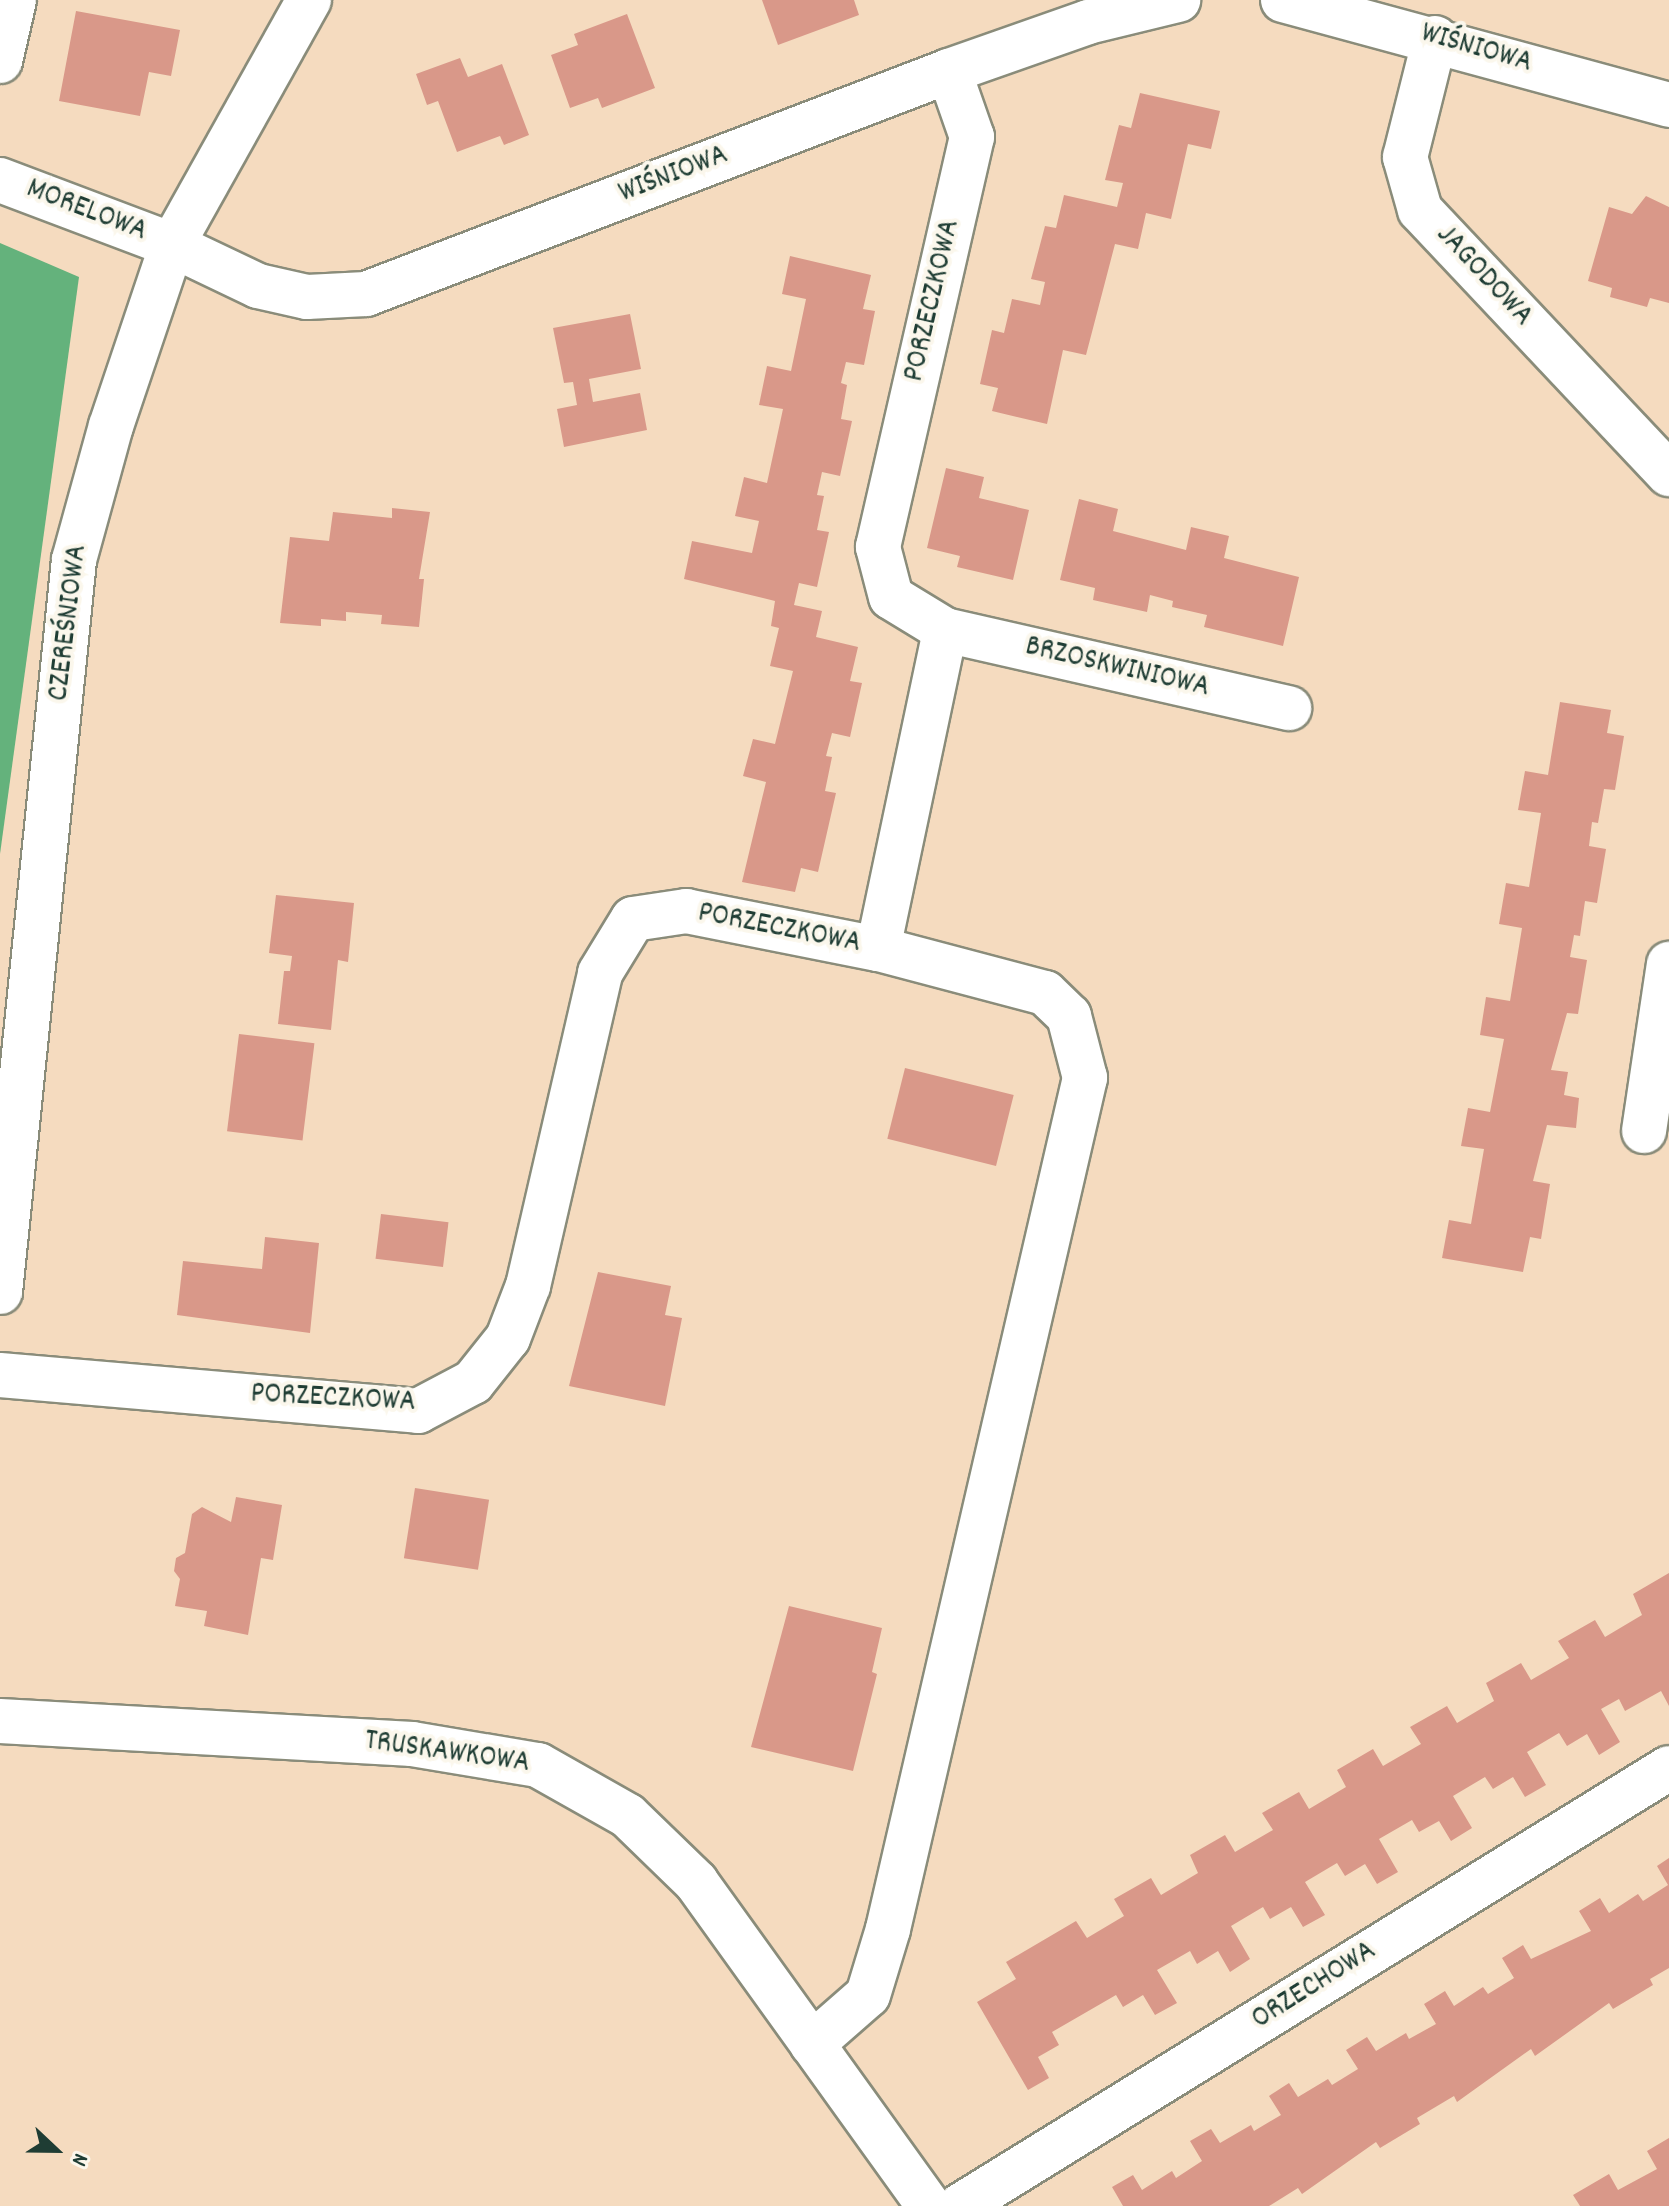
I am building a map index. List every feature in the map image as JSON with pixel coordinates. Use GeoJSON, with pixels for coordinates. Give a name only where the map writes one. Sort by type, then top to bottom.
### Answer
{"type":"FeatureCollection","features":[{"type":"Feature","properties":{"kind":"street"},"geometry":{"type":"LineString","coordinates":[[0,61],[14,0]]}},
{"type":"Feature","properties":{"kind":"street","name":"CZEREŚNIOWA"},"geometry":{"type":"LineString","coordinates":[[0,1292],[74,560],[111,426],[172,245],[309,0]]}},
{"type":"Feature","properties":{"kind":"street","name":"WIŚNIOWA"},"geometry":{"type":"LineString","coordinates":[[172,245],[258,286],[307,297],[366,294],[949,71],[1088,22],[1178,0]]}},
{"type":"Feature","properties":{"kind":"street","name":"WIŚNIOWA"},"geometry":{"type":"LineString","coordinates":[[1283,0],[1435,38],[1669,105]]}},
{"type":"Feature","properties":{"kind":"street","name":"JAGODOWA"},"geometry":{"type":"LineString","coordinates":[[1435,38],[1405,157],[1420,210],[1669,474]]}},
{"type":"Feature","properties":{"kind":"street","name":"PORZECZKOWA"},"geometry":{"type":"LineString","coordinates":[[0,1375],[418,1411],[473,1382],[508,1338],[528,1286],[600,973],[633,919],[686,911],[878,949],[945,630],[891,597],[878,547],[972,137],[949,71]]}},
{"type":"Feature","properties":{"kind":"street","name":"MORELOWA"},"geometry":{"type":"LineString","coordinates":[[0,180],[172,245]]}},
{"type":"Feature","properties":{"kind":"street","name":"BRZOSKWINIOWA"},"geometry":{"type":"LineString","coordinates":[[945,630],[1289,708]]}},
{"type":"Feature","properties":{"kind":"street"},"geometry":{"type":"LineString","coordinates":[[812,2044],[868,1995],[888,1929],[1085,1078],[1069,1016],[1045,993],[878,949]]}},
{"type":"Feature","properties":{"kind":"street"},"geometry":{"type":"LineString","coordinates":[[1644,1131],[1669,964]]}},
{"type":"Feature","properties":{"kind":"street","name":"TRUSKAWKOWA"},"geometry":{"type":"LineString","coordinates":[[0,1721],[412,1744],[538,1765],[628,1816],[696,1882],[929,2206]]}},
{"type":"Feature","properties":{"kind":"street","name":"ORZECHOWA"},"geometry":{"type":"LineString","coordinates":[[960,2206],[1669,1768]]}},
{"type":"Feature","properties":{"kind":"green space"},"geometry":{"type":"Polygon","coordinates":[[[0,243],[79,277],[0,854],[0,243]]]}},
{"type":"Feature","properties":{"kind":"building"},"geometry":{"type":"Polygon","coordinates":[[[762,0],[854,0],[859,15],[778,45],[762,0]]]}},
{"type":"Feature","properties":{"kind":"building"},"geometry":{"type":"Polygon","coordinates":[[[76,11],[180,30],[171,76],[149,72],[140,116],[59,101],[76,11]]]}},
{"type":"Feature","properties":{"kind":"building"},"geometry":{"type":"Polygon","coordinates":[[[627,14],[655,88],[602,108],[598,98],[570,108],[551,55],[578,45],[574,34],[627,14]]]}},
{"type":"Feature","properties":{"kind":"building"},"geometry":{"type":"Polygon","coordinates":[[[460,58],[468,77],[502,64],[529,135],[504,145],[500,136],[457,152],[438,101],[427,105],[416,74],[460,58]]]}},
{"type":"Feature","properties":{"kind":"building"},"geometry":{"type":"Polygon","coordinates":[[[1140,93],[1220,111],[1211,149],[1188,144],[1171,219],[1146,213],[1138,249],[1115,244],[1086,355],[1063,350],[1047,424],[992,411],[998,388],[980,384],[992,330],[1004,333],[1012,299],[1040,305],[1045,282],[1031,279],[1045,226],[1056,228],[1064,195],[1117,207],[1123,183],[1105,180],[1119,125],[1131,128],[1140,93]]]}},
{"type":"Feature","properties":{"kind":"building"},"geometry":{"type":"Polygon","coordinates":[[[1646,196],[1669,207],[1669,303],[1650,298],[1647,307],[1610,297],[1612,288],[1588,281],[1609,207],[1632,214],[1646,196]]]}},
{"type":"Feature","properties":{"kind":"building"},"geometry":{"type":"Polygon","coordinates":[[[790,256],[871,275],[863,309],[875,311],[864,365],[846,362],[841,383],[847,385],[841,419],[852,421],[840,476],[822,472],[817,495],[824,496],[817,530],[829,532],[817,587],[799,583],[794,605],[822,611],[816,637],[858,647],[850,681],[862,683],[850,737],[832,733],[826,756],[832,757],[825,791],[836,793],[818,872],[801,868],[795,892],[742,882],[766,782],[743,776],[753,739],[775,744],[793,671],[770,666],[779,628],[771,626],[775,601],[684,579],[692,541],[752,553],[759,521],[735,516],[744,477],[767,483],[783,409],[759,405],[767,366],[791,371],[806,299],[782,294],[790,256]]]}},
{"type":"Feature","properties":{"kind":"building"},"geometry":{"type":"Polygon","coordinates":[[[630,314],[641,369],[589,379],[593,402],[640,393],[647,430],[564,447],[557,409],[577,405],[573,382],[564,383],[553,328],[630,314]]]}},
{"type":"Feature","properties":{"kind":"building"},"geometry":{"type":"Polygon","coordinates":[[[946,468],[984,477],[979,498],[1029,510],[1013,580],[957,567],[960,556],[927,548],[946,468]]]}},
{"type":"Feature","properties":{"kind":"building"},"geometry":{"type":"Polygon","coordinates":[[[1079,499],[1118,509],[1113,531],[1186,550],[1191,527],[1229,536],[1224,558],[1299,577],[1283,646],[1204,627],[1207,615],[1172,607],[1173,601],[1150,595],[1147,612],[1093,600],[1095,588],[1060,580],[1079,499]]]}},
{"type":"Feature","properties":{"kind":"building"},"geometry":{"type":"Polygon","coordinates":[[[392,508],[430,512],[419,579],[424,579],[419,627],[381,624],[382,615],[346,612],[346,621],[321,619],[321,626],[280,623],[290,537],[329,541],[333,512],[392,518],[392,508]]]}},
{"type":"Feature","properties":{"kind":"building"},"geometry":{"type":"Polygon","coordinates":[[[1560,702],[1611,710],[1607,733],[1624,736],[1615,790],[1604,789],[1598,823],[1592,822],[1589,846],[1606,849],[1597,903],[1585,901],[1580,936],[1574,935],[1570,957],[1587,960],[1578,1014],[1567,1013],[1551,1070],[1568,1072],[1564,1095],[1579,1098],[1576,1128],[1547,1125],[1533,1181],[1550,1184],[1541,1239],[1530,1237],[1523,1272],[1442,1258],[1449,1220],[1471,1224],[1484,1149],[1461,1146],[1468,1108],[1490,1112],[1504,1039],[1480,1035],[1486,997],[1510,1001],[1522,928],[1499,924],[1506,883],[1529,887],[1541,813],[1518,810],[1525,771],[1548,775],[1560,702]]]}},
{"type":"Feature","properties":{"kind":"building"},"geometry":{"type":"Polygon","coordinates":[[[276,895],[354,903],[348,962],[338,960],[331,1030],[278,1024],[284,971],[290,971],[292,956],[269,953],[276,895]]]}},
{"type":"Feature","properties":{"kind":"building"},"geometry":{"type":"Polygon","coordinates":[[[239,1034],[314,1043],[302,1141],[227,1131],[239,1034]]]}},
{"type":"Feature","properties":{"kind":"building"},"geometry":{"type":"Polygon","coordinates":[[[905,1068],[1014,1095],[996,1166],[887,1139],[905,1068]]]}},
{"type":"Feature","properties":{"kind":"building"},"geometry":{"type":"Polygon","coordinates":[[[381,1214],[448,1222],[443,1267],[376,1259],[381,1214]]]}},
{"type":"Feature","properties":{"kind":"building"},"geometry":{"type":"Polygon","coordinates":[[[265,1237],[319,1243],[310,1333],[177,1315],[183,1261],[262,1269],[265,1237]]]}},
{"type":"Feature","properties":{"kind":"building"},"geometry":{"type":"Polygon","coordinates":[[[598,1272],[671,1286],[665,1315],[682,1318],[665,1406],[569,1386],[598,1272]]]}},
{"type":"Feature","properties":{"kind":"building"},"geometry":{"type":"Polygon","coordinates":[[[415,1488],[489,1500],[478,1570],[404,1558],[415,1488]]]}},
{"type":"Feature","properties":{"kind":"building"},"geometry":{"type":"Polygon","coordinates":[[[236,1497],[282,1505],[273,1560],[261,1558],[248,1635],[204,1626],[207,1611],[175,1606],[180,1579],[174,1571],[176,1558],[185,1553],[192,1514],[202,1507],[231,1522],[236,1497]]]}},
{"type":"Feature","properties":{"kind":"building"},"geometry":{"type":"Polygon","coordinates":[[[1669,1573],[1669,1706],[1661,1691],[1625,1711],[1619,1699],[1601,1709],[1620,1742],[1599,1755],[1587,1734],[1567,1746],[1559,1733],[1527,1752],[1546,1785],[1525,1797],[1513,1777],[1493,1789],[1485,1777],[1453,1796],[1472,1828],[1451,1841],[1439,1821],[1419,1832],[1412,1820],[1379,1839],[1398,1872],[1377,1884],[1365,1864],[1345,1876],[1337,1863],[1305,1882],[1325,1915],[1303,1927],[1291,1907],[1270,1919],[1263,1907],[1231,1926],[1250,1959],[1230,1972],[1218,1951],[1197,1964],[1190,1951],[1157,1970],[1177,2003],[1155,2015],[1143,1995],[1123,2007],[1116,1995],[1052,2032],[1059,2045],[1038,2057],[1049,2078],[1028,2090],[977,2002],[1016,1979],[1006,1962],[1076,1921],[1087,1938],[1124,1916],[1114,1899],[1151,1878],[1161,1895],[1198,1873],[1190,1855],[1225,1835],[1235,1852],[1273,1830],[1262,1813],[1299,1792],[1309,1809],[1346,1787],[1337,1770],[1373,1749],[1383,1766],[1421,1744],[1410,1727],[1447,1706],[1457,1723],[1494,1701],[1486,1683],[1521,1663],[1531,1680],[1569,1658],[1558,1641],[1595,1620],[1605,1637],[1642,1615],[1633,1594],[1669,1573]]]}},
{"type":"Feature","properties":{"kind":"building"},"geometry":{"type":"Polygon","coordinates":[[[789,1606],[882,1628],[872,1672],[877,1674],[853,1771],[751,1747],[789,1606]]]}},
{"type":"Feature","properties":{"kind":"building"},"geometry":{"type":"Polygon","coordinates":[[[1669,1858],[1669,1968],[1650,1979],[1653,1985],[1613,2009],[1609,2003],[1535,2056],[1531,2049],[1457,2102],[1454,2096],[1417,2118],[1420,2124],[1380,2148],[1376,2142],[1302,2194],[1298,2188],[1269,2206],[1123,2206],[1112,2187],[1133,2175],[1142,2190],[1172,2171],[1176,2178],[1202,2161],[1190,2141],[1211,2129],[1220,2143],[1251,2125],[1254,2131],[1281,2115],[1269,2096],[1289,2083],[1298,2097],[1328,2079],[1332,2085],[1358,2069],[1346,2050],[1367,2037],[1376,2051],[1406,2033],[1409,2039],[1436,2024],[1424,2004],[1445,1991],[1454,2006],[1483,1987],[1488,1994],[1514,1978],[1502,1958],[1523,1945],[1531,1959],[1591,1931],[1579,1911],[1600,1898],[1609,1913],[1638,1894],[1643,1901],[1668,1885],[1657,1866],[1669,1858]]]}},
{"type":"Feature","properties":{"kind":"building"},"geometry":{"type":"Polygon","coordinates":[[[1669,2138],[1669,2206],[1580,2206],[1573,2195],[1609,2174],[1618,2190],[1657,2169],[1647,2151],[1669,2138]]]}}]}
